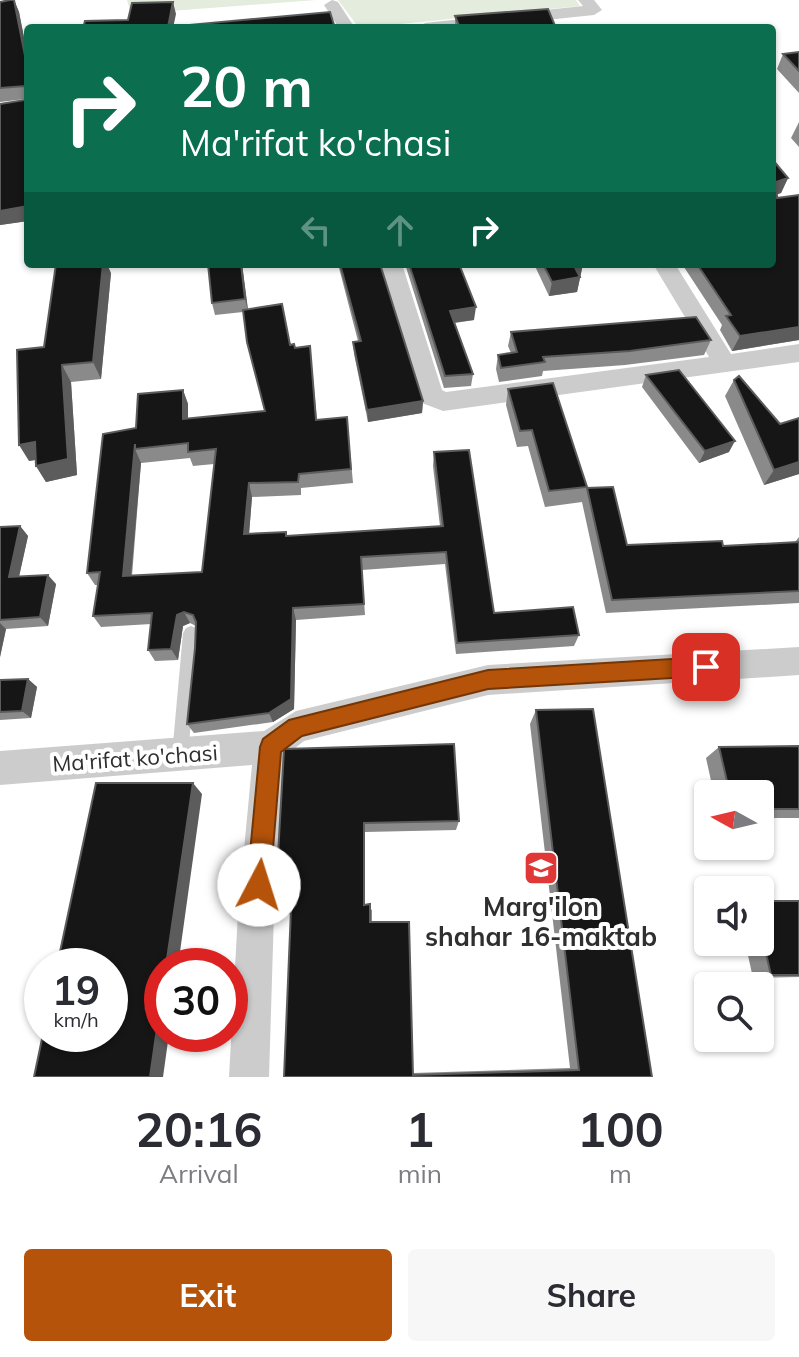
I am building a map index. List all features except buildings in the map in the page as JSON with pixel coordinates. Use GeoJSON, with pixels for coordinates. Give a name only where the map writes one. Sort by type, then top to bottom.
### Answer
{"type":"FeatureCollection","features":[{"type":"Feature","properties":{"kind":"street"},"geometry":{"type":"LineString","coordinates":[[463,24],[594,10],[586,0]]}},
{"type":"Feature","properties":{"kind":"street"},"geometry":{"type":"LineString","coordinates":[[332,5],[344,24]]}},
{"type":"Feature","properties":{"kind":"street"},"geometry":{"type":"LineString","coordinates":[[392,268],[431,396],[443,402],[799,353]]}},
{"type":"Feature","properties":{"kind":"street"},"geometry":{"type":"LineString","coordinates":[[666,268],[726,365]]}},
{"type":"Feature","properties":{"kind":"street","name":"Ma'rifat ko'chasi"},"geometry":{"type":"LineString","coordinates":[[0,768],[270,747],[296,727],[488,680],[799,661]]}},
{"type":"Feature","properties":{"kind":"street"},"geometry":{"type":"LineString","coordinates":[[249,1077],[256,913],[270,747]]}},
{"type":"Feature","properties":{"kind":"lane"},"geometry":{"type":"LineString","coordinates":[[179,756],[191,633]]}},
{"type":"Feature","properties":{"kind":"shaded area"},"geometry":{"type":"Polygon","coordinates":[[[127,0],[316,0],[131,14],[127,0]]]}},
{"type":"Feature","properties":{"kind":"shaded area"},"geometry":{"type":"Polygon","coordinates":[[[338,0],[576,0],[580,6],[399,24],[356,24],[338,0]]]}},
{"type":"Feature","properties":{"kind":"place","name":"Marg'ilon shahar 16-maktab"},"geometry":{"type":"Point","coordinates":[541,868]}},
{"type":"Feature","properties":{"kind":"route"},"geometry":{"type":"LineString","coordinates":[[259,885],[270,747],[296,727],[488,680],[706,667]]}}]}
